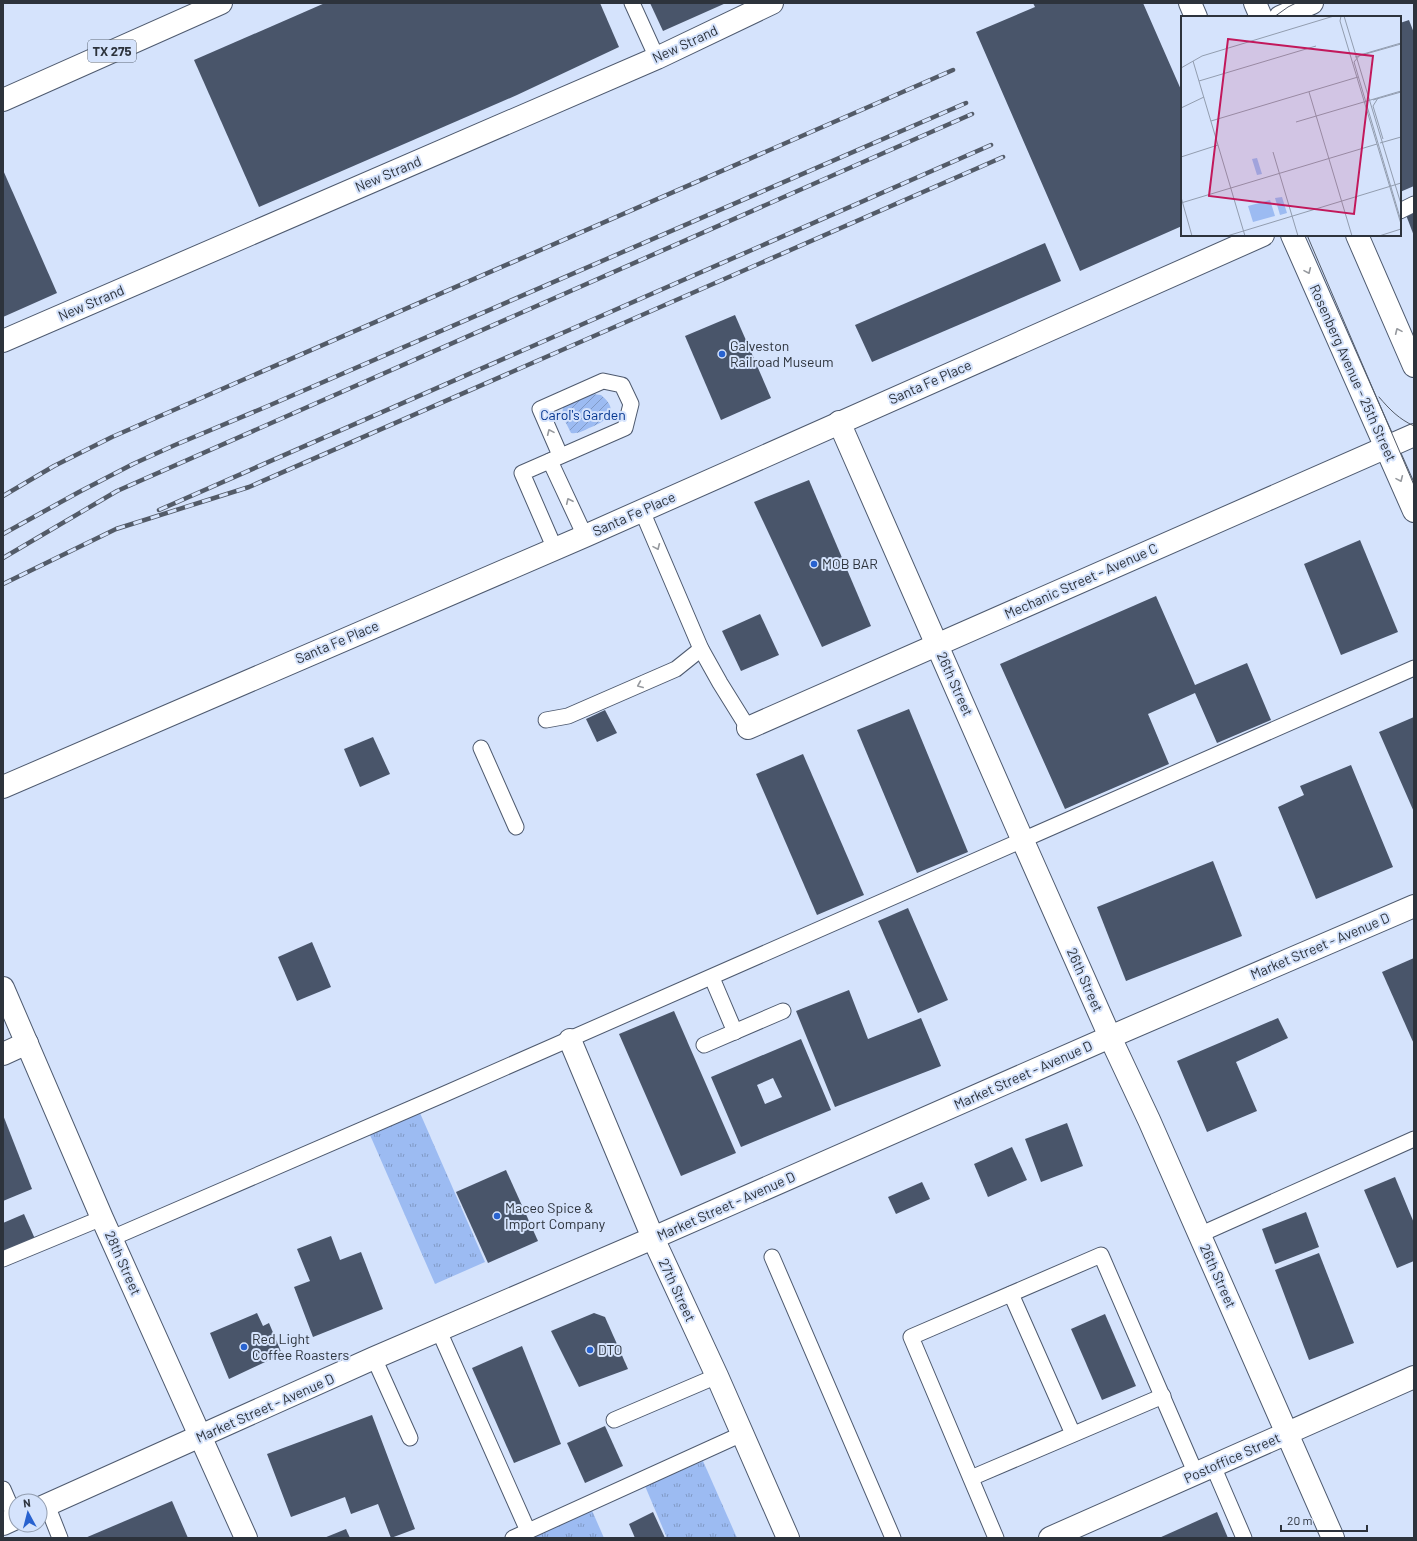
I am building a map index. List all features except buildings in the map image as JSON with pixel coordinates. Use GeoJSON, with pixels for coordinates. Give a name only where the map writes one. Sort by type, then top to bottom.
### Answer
{"type":"FeatureCollection","features":[{"type":"Feature","properties":{"kind":"street","name":"TX 275"},"geometry":{"type":"LineString","coordinates":[[3,100],[221,3]]}},
{"type":"Feature","properties":{"kind":"street","name":"New Strand"},"geometry":{"type":"LineString","coordinates":[[3,341],[657,58],[772,3]]}},
{"type":"Feature","properties":{"kind":"street"},"geometry":{"type":"LineString","coordinates":[[1190,3],[1196,16]]}},
{"type":"Feature","properties":{"kind":"street"},"geometry":{"type":"LineString","coordinates":[[1255,3],[1261,16]]}},
{"type":"Feature","properties":{"kind":"street"},"geometry":{"type":"LineString","coordinates":[[1282,16],[1312,3]]}},
{"type":"Feature","properties":{"kind":"street","name":"Santa Fe Place"},"geometry":{"type":"LineString","coordinates":[[3,787],[585,536],[1261,236]]}},
{"type":"Feature","properties":{"kind":"street","name":"Rosenberg Avenue - 25th Street"},"geometry":{"type":"LineString","coordinates":[[1292,236],[1414,511]]}},
{"type":"Feature","properties":{"kind":"street"},"geometry":{"type":"LineString","coordinates":[[1357,236],[1414,366]]}},
{"type":"Feature","properties":{"kind":"street","name":"26th Street"},"geometry":{"type":"LineString","coordinates":[[839,422],[1023,841],[1333,1538]]}},
{"type":"Feature","properties":{"kind":"street","name":"Mechanic Street - Avenue C"},"geometry":{"type":"LineString","coordinates":[[748,728],[1414,435]]}},
{"type":"Feature","properties":{"kind":"street","name":"Market Street - Avenue D"},"geometry":{"type":"LineString","coordinates":[[48,1505],[374,1358],[1414,906]]}},
{"type":"Feature","properties":{"kind":"street","name":"28th Street"},"geometry":{"type":"LineString","coordinates":[[3,988],[102,1218],[246,1538]]}},
{"type":"Feature","properties":{"kind":"street","name":"27th Street"},"geometry":{"type":"LineString","coordinates":[[570,1040],[653,1238],[717,1376],[788,1538]]}},
{"type":"Feature","properties":{"kind":"street"},"geometry":{"type":"LineString","coordinates":[[3,1054],[26,1043]]}},
{"type":"Feature","properties":{"kind":"street","name":"Postoffice Street"},"geometry":{"type":"LineString","coordinates":[[1050,1538],[1414,1377]]}},
{"type":"Feature","properties":{"kind":"lane"},"geometry":{"type":"LineString","coordinates":[[632,3],[657,58]]}},
{"type":"Feature","properties":{"kind":"lane"},"geometry":{"type":"LineString","coordinates":[[1401,210],[1414,204]]}},
{"type":"Feature","properties":{"kind":"lane"},"geometry":{"type":"LineString","coordinates":[[555,549],[522,473],[555,458],[625,428],[632,404],[622,385],[603,381],[540,409],[555,458],[585,536]]}},
{"type":"Feature","properties":{"kind":"lane"},"geometry":{"type":"LineString","coordinates":[[642,511],[701,649],[748,728]]}},
{"type":"Feature","properties":{"kind":"lane"},"geometry":{"type":"LineString","coordinates":[[546,720],[568,716],[676,669],[701,649]]}},
{"type":"Feature","properties":{"kind":"lane"},"geometry":{"type":"LineString","coordinates":[[112,1238],[712,978],[1414,668]]}},
{"type":"Feature","properties":{"kind":"lane"},"geometry":{"type":"LineString","coordinates":[[481,748],[516,827]]}},
{"type":"Feature","properties":{"kind":"lane"},"geometry":{"type":"LineString","coordinates":[[712,978],[735,1032]]}},
{"type":"Feature","properties":{"kind":"lane"},"geometry":{"type":"LineString","coordinates":[[704,1046],[783,1011]]}},
{"type":"Feature","properties":{"kind":"lane"},"geometry":{"type":"LineString","coordinates":[[1199,1235],[1414,1139]]}},
{"type":"Feature","properties":{"kind":"lane"},"geometry":{"type":"LineString","coordinates":[[3,1259],[102,1218]]}},
{"type":"Feature","properties":{"kind":"lane"},"geometry":{"type":"LineString","coordinates":[[996,1538],[911,1337],[1101,1255],[1163,1396],[1244,1538]]}},
{"type":"Feature","properties":{"kind":"lane"},"geometry":{"type":"LineString","coordinates":[[772,1257],[892,1538]]}},
{"type":"Feature","properties":{"kind":"lane"},"geometry":{"type":"LineString","coordinates":[[1011,1294],[1073,1434]]}},
{"type":"Feature","properties":{"kind":"lane"},"geometry":{"type":"LineString","coordinates":[[439,1331],[528,1531]]}},
{"type":"Feature","properties":{"kind":"lane"},"geometry":{"type":"LineString","coordinates":[[374,1358],[410,1438]]}},
{"type":"Feature","properties":{"kind":"lane"},"geometry":{"type":"LineString","coordinates":[[614,1420],[717,1376]]}},
{"type":"Feature","properties":{"kind":"lane"},"geometry":{"type":"LineString","coordinates":[[971,1478],[1163,1396]]}},
{"type":"Feature","properties":{"kind":"lane"},"geometry":{"type":"LineString","coordinates":[[513,1538],[742,1434]]}},
{"type":"Feature","properties":{"kind":"lane"},"geometry":{"type":"LineString","coordinates":[[3,1489],[8,1501]]}},
{"type":"Feature","properties":{"kind":"lane"},"geometry":{"type":"LineString","coordinates":[[48,1516],[60,1538]]}},
{"type":"Feature","properties":{"kind":"green space","name":"Carol's Garden"},"geometry":{"type":"Polygon","coordinates":[[[593,394],[601,395],[607,401],[611,411],[609,415],[606,419],[596,425],[580,432],[571,433],[562,415],[563,407],[593,394]]]}},
{"type":"Feature","properties":{"kind":"green space"},"geometry":{"type":"Polygon","coordinates":[[[420,1113],[485,1262],[435,1284],[370,1135],[420,1113]]]}},
{"type":"Feature","properties":{"kind":"green space"},"geometry":{"type":"Polygon","coordinates":[[[703,1461],[737,1538],[667,1538],[645,1486],[703,1461]]]}},
{"type":"Feature","properties":{"kind":"green space"},"geometry":{"type":"Polygon","coordinates":[[[590,1506],[604,1538],[520,1538],[590,1506]]]}},
{"type":"Feature","properties":{"kind":"tram line"},"geometry":{"type":"LineString","coordinates":[[1275,16],[1296,3]]}},
{"type":"Feature","properties":{"kind":"tram line"},"geometry":{"type":"LineString","coordinates":[[1307,236],[1414,485]]}},
{"type":"Feature","properties":{"kind":"tram line"},"geometry":{"type":"LineString","coordinates":[[1379,397],[1395,414],[1414,426]]}},
{"type":"Feature","properties":{"kind":"railway"},"geometry":{"type":"LineString","coordinates":[[3,496],[54,466],[112,437],[953,70]]}},
{"type":"Feature","properties":{"kind":"railway"},"geometry":{"type":"LineString","coordinates":[[3,534],[133,464],[175,445],[966,103]]}},
{"type":"Feature","properties":{"kind":"railway"},"geometry":{"type":"LineString","coordinates":[[3,558],[117,491],[972,114]]}},
{"type":"Feature","properties":{"kind":"railway"},"geometry":{"type":"LineString","coordinates":[[159,510],[991,145]]}},
{"type":"Feature","properties":{"kind":"railway"},"geometry":{"type":"LineString","coordinates":[[3,584],[116,529],[249,487],[1003,157]]}},
{"type":"Feature","properties":{"kind":"place","name":"Galveston Railroad Museum"},"geometry":{"type":"Point","coordinates":[722,354]}},
{"type":"Feature","properties":{"kind":"place","name":"MOB BAR"},"geometry":{"type":"Point","coordinates":[814,564]}},
{"type":"Feature","properties":{"kind":"place","name":"Maceo Spice & Import Company"},"geometry":{"type":"Point","coordinates":[497,1216]}},
{"type":"Feature","properties":{"kind":"place","name":"Red Light Coffee Roasters"},"geometry":{"type":"Point","coordinates":[244,1347]}},
{"type":"Feature","properties":{"kind":"place","name":"DTO"},"geometry":{"type":"Point","coordinates":[590,1350]}}]}
